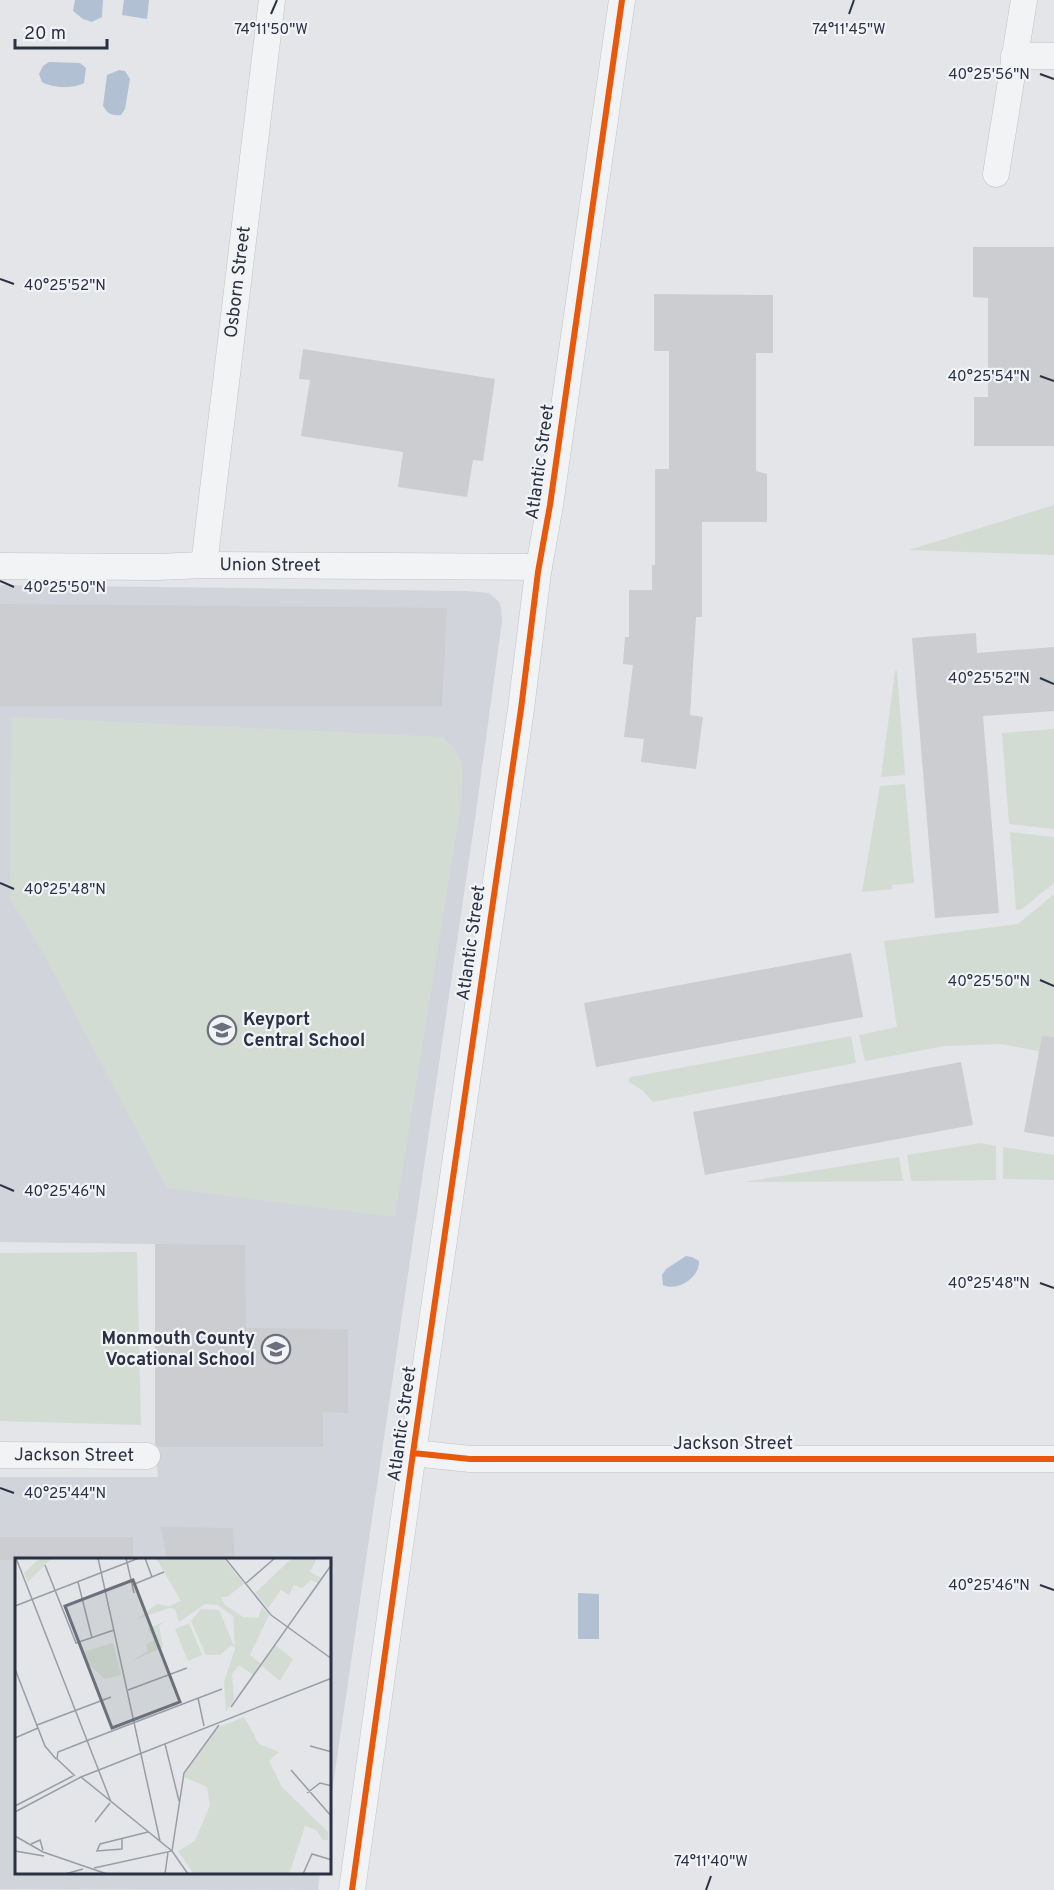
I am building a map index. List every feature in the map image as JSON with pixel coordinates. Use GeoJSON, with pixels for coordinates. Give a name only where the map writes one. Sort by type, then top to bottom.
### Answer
{"type":"FeatureCollection","features":[{"type":"Feature","properties":{"kind":"street","name":"Osborn Street"},"geometry":{"type":"LineString","coordinates":[[204,565],[272,0]]}},
{"type":"Feature","properties":{"kind":"street","name":"Atlantic Street"},"geometry":{"type":"LineString","coordinates":[[352,1890],[521,709],[539,567],[550,505],[622,0]]}},
{"type":"Feature","properties":{"kind":"street"},"geometry":{"type":"LineString","coordinates":[[996,174],[1024,0]]}},
{"type":"Feature","properties":{"kind":"street"},"geometry":{"type":"LineString","coordinates":[[1014,56],[1054,56]]}},
{"type":"Feature","properties":{"kind":"street","name":"Union Street"},"geometry":{"type":"LineString","coordinates":[[0,566],[539,567]]}},
{"type":"Feature","properties":{"kind":"street","name":"Jackson Street"},"geometry":{"type":"LineString","coordinates":[[413,1454],[470,1459],[1054,1459]]}},
{"type":"Feature","properties":{"kind":"street","name":"Jackson Street"},"geometry":{"type":"LineString","coordinates":[[0,1455],[147,1456]]}},
{"type":"Feature","properties":{"kind":"shaded area"},"geometry":{"type":"Polygon","coordinates":[[[1054,505],[1054,555],[909,550],[1054,505]]]}},
{"type":"Feature","properties":{"kind":"shaded area","name":"Keyport Central School"},"geometry":{"type":"Polygon","coordinates":[[[0,585],[489,593],[499,602],[502,621],[332,1791],[332,1558],[15,1558],[15,1875],[320,1875],[318,1890],[0,1889],[0,1477],[158,1477],[155,1447],[155,1244],[0,1242],[0,585]]]}},
{"type":"Feature","properties":{"kind":"shaded area"},"geometry":{"type":"Polygon","coordinates":[[[895,671],[897,671],[905,775],[881,777],[895,671]]]}},
{"type":"Feature","properties":{"kind":"shaded area"},"geometry":{"type":"Polygon","coordinates":[[[11,717],[443,737],[457,752],[463,771],[462,798],[395,1217],[167,1188],[42,951],[10,899],[11,717]]]}},
{"type":"Feature","properties":{"kind":"shaded area"},"geometry":{"type":"Polygon","coordinates":[[[1054,729],[1054,829],[1009,824],[1002,733],[1054,729]]]}},
{"type":"Feature","properties":{"kind":"shaded area"},"geometry":{"type":"Polygon","coordinates":[[[905,784],[914,883],[892,885],[892,889],[862,892],[880,786],[905,784]]]}},
{"type":"Feature","properties":{"kind":"shaded area"},"geometry":{"type":"Polygon","coordinates":[[[1010,832],[1054,837],[1054,883],[1022,909],[1016,910],[1010,832]]]}},
{"type":"Feature","properties":{"kind":"shaded area"},"geometry":{"type":"Polygon","coordinates":[[[1054,894],[1054,1054],[1001,1044],[945,1046],[865,1061],[859,1035],[897,1027],[884,941],[1018,924],[1054,894]]]}},
{"type":"Feature","properties":{"kind":"shaded area"},"geometry":{"type":"Polygon","coordinates":[[[851,1036],[856,1063],[653,1102],[643,1091],[628,1081],[631,1077],[851,1036]]]}},
{"type":"Feature","properties":{"kind":"shaded area"},"geometry":{"type":"Polygon","coordinates":[[[981,1143],[996,1146],[996,1180],[911,1181],[907,1155],[981,1143]]]}},
{"type":"Feature","properties":{"kind":"shaded area"},"geometry":{"type":"Polygon","coordinates":[[[1003,1147],[1054,1155],[1054,1180],[1003,1179],[1003,1147]]]}},
{"type":"Feature","properties":{"kind":"shaded area"},"geometry":{"type":"Polygon","coordinates":[[[899,1157],[903,1181],[743,1182],[899,1157]]]}},
{"type":"Feature","properties":{"kind":"shaded area"},"geometry":{"type":"Polygon","coordinates":[[[137,1252],[141,1425],[0,1421],[0,1253],[137,1252]]]}},
{"type":"Feature","properties":{"kind":"water"},"geometry":{"type":"Polygon","coordinates":[[[75,0],[103,0],[102,17],[92,22],[83,19],[73,11],[75,0]]]}},
{"type":"Feature","properties":{"kind":"water"},"geometry":{"type":"Polygon","coordinates":[[[124,0],[149,0],[147,19],[122,15],[124,0]]]}},
{"type":"Feature","properties":{"kind":"water"},"geometry":{"type":"Polygon","coordinates":[[[49,62],[80,63],[86,68],[84,83],[63,87],[51,86],[42,82],[39,74],[43,66],[49,62]]]}},
{"type":"Feature","properties":{"kind":"water"},"geometry":{"type":"Polygon","coordinates":[[[119,70],[125,71],[130,79],[125,109],[121,115],[115,115],[110,114],[103,106],[107,75],[119,70]]]}},
{"type":"Feature","properties":{"kind":"water"},"geometry":{"type":"Polygon","coordinates":[[[686,1256],[699,1261],[696,1272],[681,1285],[669,1287],[663,1285],[662,1275],[666,1269],[686,1256]]]}},
{"type":"Feature","properties":{"kind":"water"},"geometry":{"type":"Polygon","coordinates":[[[578,1593],[599,1594],[599,1639],[578,1639],[578,1593]]]}},
{"type":"Feature","properties":{"kind":"building"},"geometry":{"type":"Polygon","coordinates":[[[973,247],[1054,247],[1054,446],[974,446],[974,397],[988,397],[988,298],[973,297],[973,247]]]}},
{"type":"Feature","properties":{"kind":"building"},"geometry":{"type":"Polygon","coordinates":[[[654,294],[773,295],[773,353],[756,353],[756,471],[767,474],[767,522],[702,522],[702,617],[696,617],[690,715],[703,717],[696,769],[641,762],[644,739],[624,737],[633,665],[623,664],[625,637],[629,637],[629,590],[652,590],[652,565],[655,565],[655,469],[669,469],[669,351],[654,351],[654,294]]]}},
{"type":"Feature","properties":{"kind":"building"},"geometry":{"type":"Polygon","coordinates":[[[303,349],[495,379],[483,461],[473,460],[467,497],[398,487],[403,452],[301,436],[310,380],[299,379],[303,349]]]}},
{"type":"Feature","properties":{"kind":"building"},"geometry":{"type":"Polygon","coordinates":[[[0,604],[447,608],[442,706],[0,706],[0,604]]]}},
{"type":"Feature","properties":{"kind":"building"},"geometry":{"type":"Polygon","coordinates":[[[976,633],[977,653],[1054,647],[1054,711],[983,716],[999,913],[935,918],[912,638],[976,633]]]}},
{"type":"Feature","properties":{"kind":"building"},"geometry":{"type":"Polygon","coordinates":[[[851,953],[863,1017],[596,1067],[584,1003],[851,953]]]}},
{"type":"Feature","properties":{"kind":"building"},"geometry":{"type":"Polygon","coordinates":[[[1042,1036],[1054,1037],[1054,1137],[1024,1132],[1042,1036]]]}},
{"type":"Feature","properties":{"kind":"building"},"geometry":{"type":"Polygon","coordinates":[[[961,1062],[973,1125],[705,1175],[693,1112],[961,1062]]]}},
{"type":"Feature","properties":{"kind":"building"},"geometry":{"type":"Polygon","coordinates":[[[155,1244],[245,1245],[246,1328],[348,1329],[348,1413],[323,1412],[323,1447],[158,1447],[155,1444],[155,1244]]]}},
{"type":"Feature","properties":{"kind":"building"},"geometry":{"type":"Polygon","coordinates":[[[161,1527],[233,1528],[235,1558],[167,1558],[161,1527]]]}},
{"type":"Feature","properties":{"kind":"building"},"geometry":{"type":"Polygon","coordinates":[[[0,1537],[133,1537],[133,1558],[0,1560],[0,1537]]]}},
{"type":"Feature","properties":{"kind":"cycle path"},"geometry":{"type":"LineString","coordinates":[[352,1890],[521,709],[538,572],[550,505],[622,0]]}},
{"type":"Feature","properties":{"kind":"cycle path"},"geometry":{"type":"LineString","coordinates":[[413,1453],[470,1459],[1054,1459]]}},
{"type":"Feature","properties":{"kind":"place","name":"Keyport Central School"},"geometry":{"type":"Point","coordinates":[222,1030]}},
{"type":"Feature","properties":{"kind":"place","name":"Monmouth County Vocational School"},"geometry":{"type":"Point","coordinates":[276,1349]}}]}
